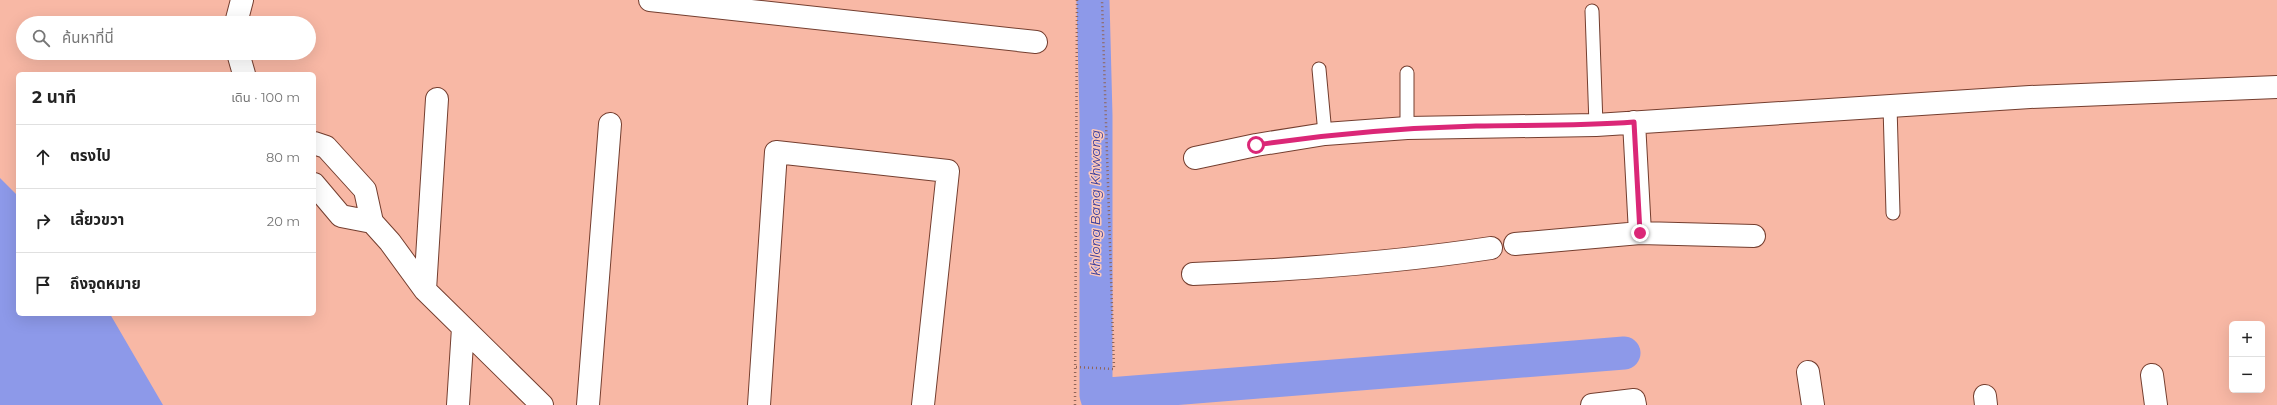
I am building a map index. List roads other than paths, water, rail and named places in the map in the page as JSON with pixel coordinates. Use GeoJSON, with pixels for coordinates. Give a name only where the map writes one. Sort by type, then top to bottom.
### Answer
{"type":"FeatureCollection","features":[{"type":"Feature","properties":{"kind":"street"},"geometry":{"type":"LineString","coordinates":[[238,16],[242,0]]}},
{"type":"Feature","properties":{"kind":"street"},"geometry":{"type":"LineString","coordinates":[[650,0],[1036,42]]}},
{"type":"Feature","properties":{"kind":"street"},"geometry":{"type":"LineString","coordinates":[[240,60],[243,72]]}},
{"type":"Feature","properties":{"kind":"street"},"geometry":{"type":"LineString","coordinates":[[1195,158],[1256,145],[1325,134],[1407,128],[1596,125],[2030,98],[2277,88]]}},
{"type":"Feature","properties":{"kind":"street"},"geometry":{"type":"LineString","coordinates":[[425,290],[437,99]]}},
{"type":"Feature","properties":{"kind":"street"},"geometry":{"type":"LineString","coordinates":[[1634,122],[1640,233]]}},
{"type":"Feature","properties":{"kind":"street"},"geometry":{"type":"LineString","coordinates":[[588,405],[610,124]]}},
{"type":"Feature","properties":{"kind":"street"},"geometry":{"type":"LineString","coordinates":[[316,144],[326,147],[365,190],[372,222],[390,242],[425,290],[542,405]]}},
{"type":"Feature","properties":{"kind":"street"},"geometry":{"type":"LineString","coordinates":[[759,405],[776,152],[948,171],[923,405]]}},
{"type":"Feature","properties":{"kind":"street"},"geometry":{"type":"LineString","coordinates":[[316,186],[341,216],[372,222]]}},
{"type":"Feature","properties":{"kind":"street"},"geometry":{"type":"LineString","coordinates":[[1515,244],[1640,233],[1754,236]]}},
{"type":"Feature","properties":{"kind":"street"},"geometry":{"type":"LineString","coordinates":[[1193,274],[1306,269],[1433,257],[1492,248]]}},
{"type":"Feature","properties":{"kind":"street"},"geometry":{"type":"LineString","coordinates":[[458,405],[463,328]]}},
{"type":"Feature","properties":{"kind":"street"},"geometry":{"type":"LineString","coordinates":[[1808,372],[1813,405]]}},
{"type":"Feature","properties":{"kind":"street"},"geometry":{"type":"LineString","coordinates":[[2152,375],[2156,405]]}},
{"type":"Feature","properties":{"kind":"street"},"geometry":{"type":"LineString","coordinates":[[1592,405],[1634,400],[1635,405]]}},
{"type":"Feature","properties":{"kind":"lane"},"geometry":{"type":"LineString","coordinates":[[1592,11],[1596,125]]}},
{"type":"Feature","properties":{"kind":"lane"},"geometry":{"type":"LineString","coordinates":[[1318,69],[1325,134]]}},
{"type":"Feature","properties":{"kind":"lane"},"geometry":{"type":"LineString","coordinates":[[1407,73],[1407,128]]}},
{"type":"Feature","properties":{"kind":"lane"},"geometry":{"type":"LineString","coordinates":[[1890,106],[1893,213]]}},
{"type":"Feature","properties":{"kind":"water"},"geometry":{"type":"Polygon","coordinates":[[[0,178],[16,194],[16,316],[111,316],[163,405],[0,405],[0,178]]]}},
{"type":"Feature","properties":{"kind":"waterway","name":"Khlong Bang Khwang"},"geometry":{"type":"LineString","coordinates":[[1093,0],[1096,116],[1096,395],[1099,405]]}},
{"type":"Feature","properties":{"kind":"waterway"},"geometry":{"type":"LineString","coordinates":[[1096,395],[1624,353]]}}]}
